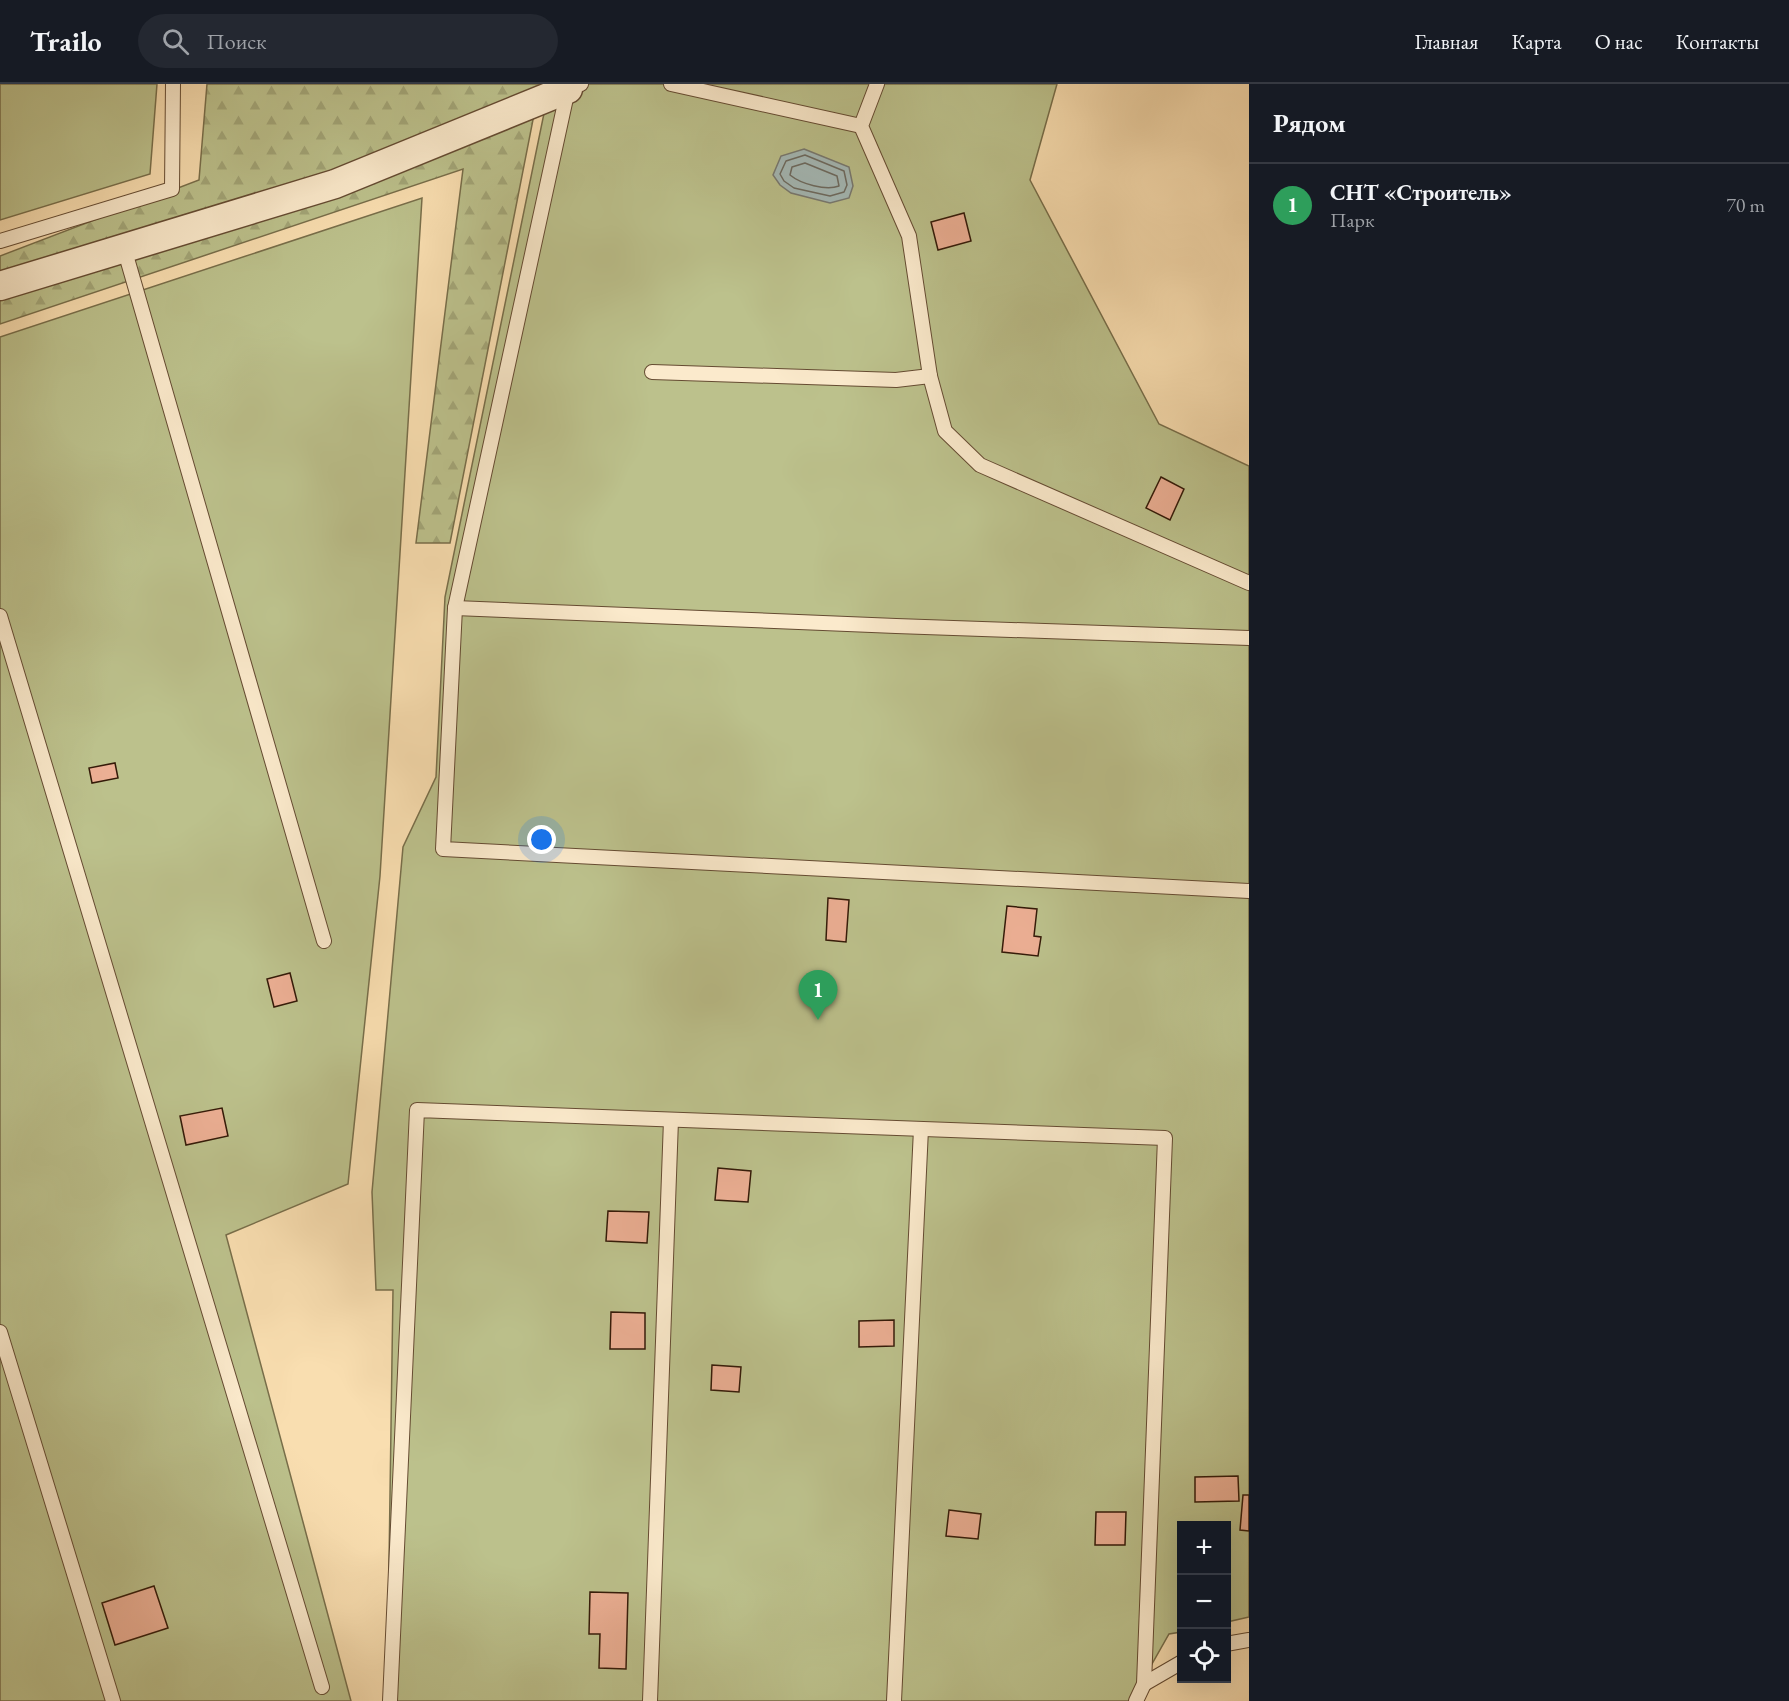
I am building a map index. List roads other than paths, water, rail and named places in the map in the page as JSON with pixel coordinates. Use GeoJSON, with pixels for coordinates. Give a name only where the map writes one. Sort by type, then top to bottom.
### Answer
{"type":"FeatureCollection","features":[{"type":"Feature","properties":{"kind":"street"},"geometry":{"type":"LineString","coordinates":[[0,286],[335,184],[575,87]]}},
{"type":"Feature","properties":{"kind":"lane"},"geometry":{"type":"LineString","coordinates":[[0,241],[172,189],[173,84]]}},
{"type":"Feature","properties":{"kind":"lane"},"geometry":{"type":"LineString","coordinates":[[671,84],[861,126]]}},
{"type":"Feature","properties":{"kind":"lane"},"geometry":{"type":"LineString","coordinates":[[877,84],[861,126],[909,236],[930,376],[945,431],[980,465],[1249,583]]}},
{"type":"Feature","properties":{"kind":"lane"},"geometry":{"type":"LineString","coordinates":[[575,87],[455,608],[443,849],[1249,891]]}},
{"type":"Feature","properties":{"kind":"lane"},"geometry":{"type":"LineString","coordinates":[[124,248],[324,941]]}},
{"type":"Feature","properties":{"kind":"lane"},"geometry":{"type":"LineString","coordinates":[[652,372],[896,380],[930,376]]}},
{"type":"Feature","properties":{"kind":"lane"},"geometry":{"type":"LineString","coordinates":[[455,608],[1249,638]]}},
{"type":"Feature","properties":{"kind":"lane"},"geometry":{"type":"LineString","coordinates":[[0,616],[322,1687]]}},
{"type":"Feature","properties":{"kind":"lane"},"geometry":{"type":"LineString","coordinates":[[390,1701],[417,1110],[1165,1138],[1144,1684],[1136,1701]]}},
{"type":"Feature","properties":{"kind":"lane"},"geometry":{"type":"LineString","coordinates":[[650,1701],[671,1120]]}},
{"type":"Feature","properties":{"kind":"lane"},"geometry":{"type":"LineString","coordinates":[[894,1701],[921,1129]]}},
{"type":"Feature","properties":{"kind":"lane"},"geometry":{"type":"LineString","coordinates":[[0,1332],[113,1701]]}},
{"type":"Feature","properties":{"kind":"lane"},"geometry":{"type":"LineString","coordinates":[[1231,1643],[1249,1640]]}},
{"type":"Feature","properties":{"kind":"lane"},"geometry":{"type":"LineString","coordinates":[[1144,1684],[1177,1665]]}},
{"type":"Feature","properties":{"kind":"water"},"geometry":{"type":"Polygon","coordinates":[[[804,149],[849,167],[853,186],[849,198],[830,203],[791,193],[780,185],[773,175],[781,156],[804,149]]]}},
{"type":"Feature","properties":{"kind":"place","name":"СНТ «Строитель»"},"geometry":{"type":"Point","coordinates":[818,1020]}}]}
